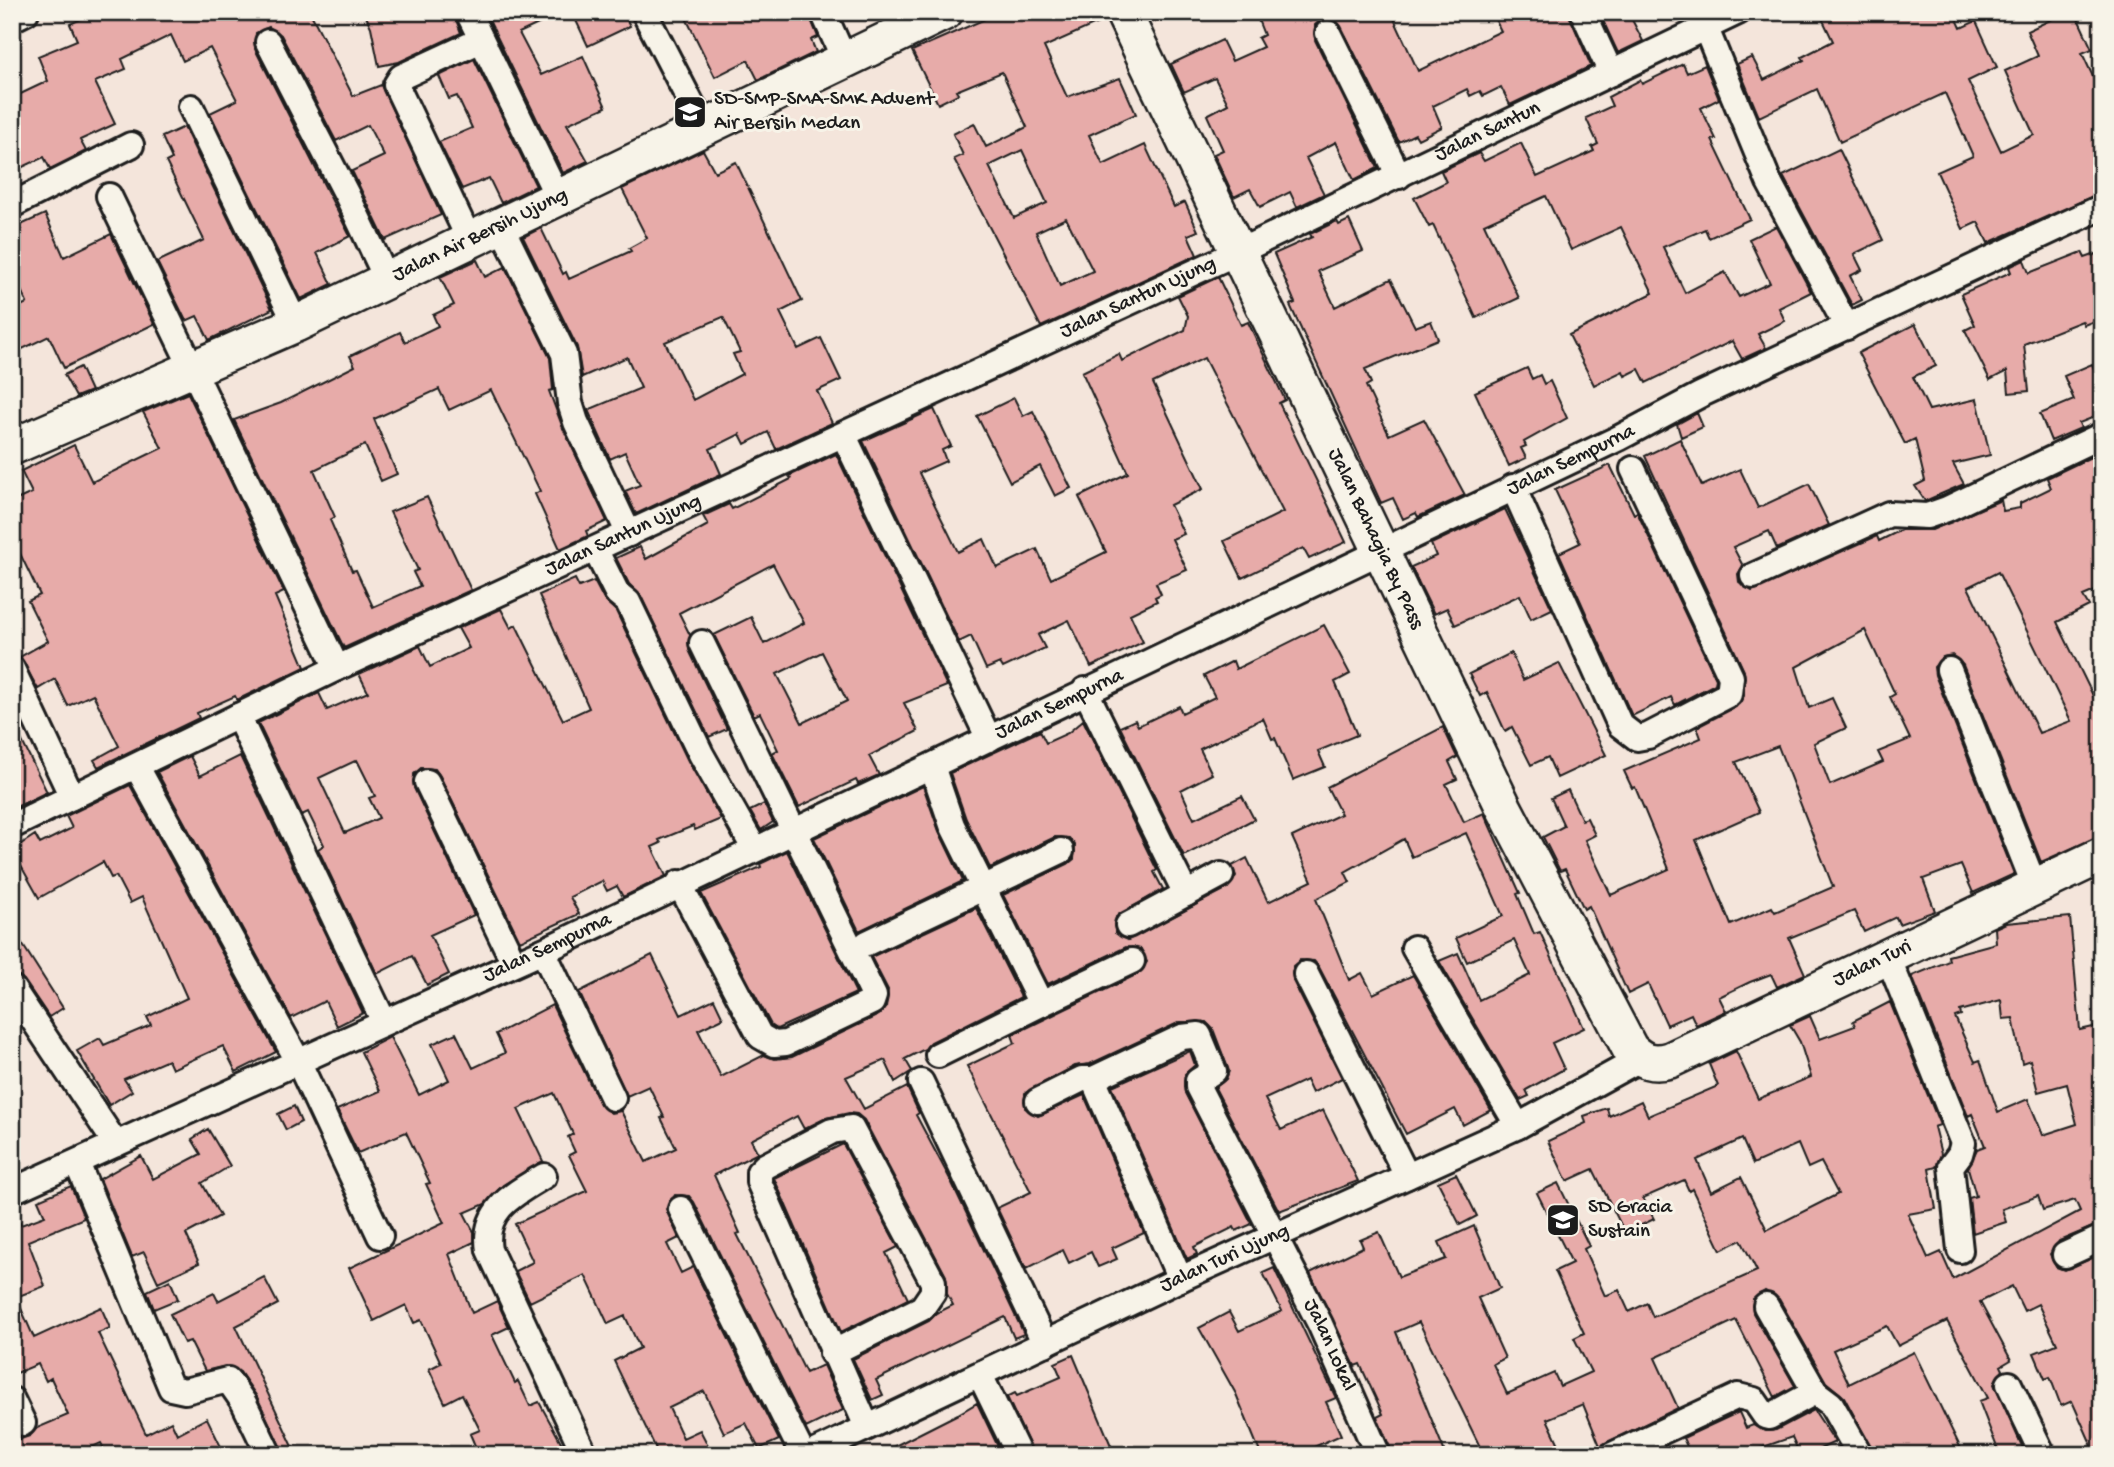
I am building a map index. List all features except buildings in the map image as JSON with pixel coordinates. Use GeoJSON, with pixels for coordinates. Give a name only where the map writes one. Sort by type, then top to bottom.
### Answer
{"type":"FeatureCollection","features":[{"type":"Feature","properties":{"kind":"main road","name":"Jalan Air Bersih Ujung"},"geometry":{"type":"LineString","coordinates":[[15,438],[191,369],[296,324],[705,130],[945,12]]}},
{"type":"Feature","properties":{"kind":"main road","name":"Jalan Bahagia By Pass"},"geometry":{"type":"LineString","coordinates":[[1123,12],[1504,808],[1630,1049],[1640,1059]]}},
{"type":"Feature","properties":{"kind":"main road","name":"Jalan Turi"},"geometry":{"type":"LineString","coordinates":[[1640,1059],[1651,1062],[1670,1060],[2035,887],[2100,864]]}},
{"type":"Feature","properties":{"kind":"street"},"geometry":{"type":"LineString","coordinates":[[12,19],[26,12]]}},
{"type":"Feature","properties":{"kind":"street"},"geometry":{"type":"LineString","coordinates":[[468,12],[559,200]]}},
{"type":"Feature","properties":{"kind":"street"},"geometry":{"type":"LineString","coordinates":[[645,12],[705,130]]}},
{"type":"Feature","properties":{"kind":"street"},"geometry":{"type":"LineString","coordinates":[[823,12],[845,61]]}},
{"type":"Feature","properties":{"kind":"street"},"geometry":{"type":"LineString","coordinates":[[1583,12],[1611,73]]}},
{"type":"Feature","properties":{"kind":"street","name":"Jalan Santun"},"geometry":{"type":"LineString","coordinates":[[1238,252],[1611,73],[1703,19],[1738,12]]}},
{"type":"Feature","properties":{"kind":"street"},"geometry":{"type":"LineString","coordinates":[[1703,19],[1769,182],[1847,327]]}},
{"type":"Feature","properties":{"kind":"street"},"geometry":{"type":"LineString","coordinates":[[1328,33],[1399,176]]}},
{"type":"Feature","properties":{"kind":"street"},"geometry":{"type":"LineString","coordinates":[[470,241],[396,85],[401,78],[481,40]]}},
{"type":"Feature","properties":{"kind":"street"},"geometry":{"type":"LineString","coordinates":[[268,43],[347,195],[387,280]]}},
{"type":"Feature","properties":{"kind":"street"},"geometry":{"type":"LineString","coordinates":[[191,107],[296,324]]}},
{"type":"Feature","properties":{"kind":"street"},"geometry":{"type":"LineString","coordinates":[[12,205],[131,145]]}},
{"type":"Feature","properties":{"kind":"street"},"geometry":{"type":"LineString","coordinates":[[109,196],[337,668]]}},
{"type":"Feature","properties":{"kind":"street","name":"Jalan Sempurna"},"geometry":{"type":"LineString","coordinates":[[12,1191],[543,951],[679,883],[989,739],[1085,690],[1513,487],[1627,455],[1700,395],[2102,207]]}},
{"type":"Feature","properties":{"kind":"street"},"geometry":{"type":"LineString","coordinates":[[501,226],[564,354],[570,403],[576,422],[629,534]]}},
{"type":"Feature","properties":{"kind":"street","name":"Jalan Santun Ujung"},"geometry":{"type":"LineString","coordinates":[[12,826],[337,668],[596,551],[1238,252]]}},
{"type":"Feature","properties":{"kind":"street"},"geometry":{"type":"LineString","coordinates":[[1753,576],[1889,514],[1927,516],[1947,509],[2102,435]]}},
{"type":"Feature","properties":{"kind":"street"},"geometry":{"type":"LineString","coordinates":[[844,436],[989,739]]}},
{"type":"Feature","properties":{"kind":"street"},"geometry":{"type":"LineString","coordinates":[[1513,487],[1620,725],[1637,738],[1648,736],[1729,694],[1731,677],[1627,455]]}},
{"type":"Feature","properties":{"kind":"street"},"geometry":{"type":"LineString","coordinates":[[596,551],[617,593],[628,602],[701,754],[754,848]]}},
{"type":"Feature","properties":{"kind":"street"},"geometry":{"type":"LineString","coordinates":[[679,883],[760,1036],[767,1042],[786,1043],[868,1006],[874,996],[702,643]]}},
{"type":"Feature","properties":{"kind":"street"},"geometry":{"type":"LineString","coordinates":[[12,669],[72,797]]}},
{"type":"Feature","properties":{"kind":"street"},"geometry":{"type":"LineString","coordinates":[[1948,670],[2035,887]]}},
{"type":"Feature","properties":{"kind":"street"},"geometry":{"type":"LineString","coordinates":[[1085,690],[1186,894]]}},
{"type":"Feature","properties":{"kind":"street"},"geometry":{"type":"LineString","coordinates":[[238,716],[384,1022]]}},
{"type":"Feature","properties":{"kind":"street"},"geometry":{"type":"LineString","coordinates":[[932,766],[951,825],[1041,1004]]}},
{"type":"Feature","properties":{"kind":"street"},"geometry":{"type":"LineString","coordinates":[[137,767],[299,1061],[380,1236]]}},
{"type":"Feature","properties":{"kind":"street"},"geometry":{"type":"LineString","coordinates":[[426,782],[514,962]]}},
{"type":"Feature","properties":{"kind":"street"},"geometry":{"type":"LineString","coordinates":[[867,943],[1061,852]]}},
{"type":"Feature","properties":{"kind":"street"},"geometry":{"type":"LineString","coordinates":[[1128,925],[1221,875]]}},
{"type":"Feature","properties":{"kind":"street"},"geometry":{"type":"LineString","coordinates":[[1414,948],[1518,1126]]}},
{"type":"Feature","properties":{"kind":"street"},"geometry":{"type":"LineString","coordinates":[[543,951],[612,1098]]}},
{"type":"Feature","properties":{"kind":"street"},"geometry":{"type":"LineString","coordinates":[[1888,957],[1963,1143],[1951,1167],[1960,1250]]}},
{"type":"Feature","properties":{"kind":"street"},"geometry":{"type":"LineString","coordinates":[[938,1055],[1132,961]]}},
{"type":"Feature","properties":{"kind":"street"},"geometry":{"type":"LineString","coordinates":[[1306,974],[1407,1176]]}},
{"type":"Feature","properties":{"kind":"street"},"geometry":{"type":"LineString","coordinates":[[12,988],[117,1144]]}},
{"type":"Feature","properties":{"kind":"street","name":"Jalan Lokal"},"geometry":{"type":"LineString","coordinates":[[1093,1079],[1182,1037],[1199,1035],[1214,1071],[1198,1081],[1198,1087],[1320,1324],[1378,1455]]}},
{"type":"Feature","properties":{"kind":"street","name":"Jalan Turi Ujung"},"geometry":{"type":"LineString","coordinates":[[809,1455],[1180,1279],[1518,1126],[1640,1059]]}},
{"type":"Feature","properties":{"kind":"street"},"geometry":{"type":"LineString","coordinates":[[1038,1101],[1082,1079],[1093,1079],[1180,1279]]}},
{"type":"Feature","properties":{"kind":"street"},"geometry":{"type":"LineString","coordinates":[[921,1082],[1045,1344]]}},
{"type":"Feature","properties":{"kind":"street"},"geometry":{"type":"LineString","coordinates":[[832,1353],[922,1308],[933,1292],[933,1282],[851,1128],[832,1131],[759,1172],[759,1182],[832,1353],[867,1427]]}},
{"type":"Feature","properties":{"kind":"street"},"geometry":{"type":"LineString","coordinates":[[77,1163],[171,1388],[185,1391],[228,1380],[244,1403],[270,1455]]}},
{"type":"Feature","properties":{"kind":"street"},"geometry":{"type":"LineString","coordinates":[[544,1176],[507,1198],[496,1210],[486,1236],[489,1250],[585,1455]]}},
{"type":"Feature","properties":{"kind":"street"},"geometry":{"type":"LineString","coordinates":[[681,1209],[803,1455]]}},
{"type":"Feature","properties":{"kind":"street"},"geometry":{"type":"LineString","coordinates":[[2065,1255],[2102,1238]]}},
{"type":"Feature","properties":{"kind":"street"},"geometry":{"type":"LineString","coordinates":[[1766,1306],[1815,1392],[1831,1404],[1860,1455]]}},
{"type":"Feature","properties":{"kind":"street"},"geometry":{"type":"LineString","coordinates":[[980,1375],[1019,1455]]}},
{"type":"Feature","properties":{"kind":"street"},"geometry":{"type":"LineString","coordinates":[[2009,1384],[2043,1455]]}},
{"type":"Feature","properties":{"kind":"street"},"geometry":{"type":"LineString","coordinates":[[1612,1455],[1738,1396],[1754,1400],[1765,1416],[1769,1417],[1815,1392]]}},
{"type":"Feature","properties":{"kind":"street"},"geometry":{"type":"LineString","coordinates":[[12,1399],[23,1423]]}},
{"type":"Feature","properties":{"kind":"place","name":"SD-SMP-SMA-SMK Advent Air Bersih Medan"},"geometry":{"type":"Point","coordinates":[690,112]}},
{"type":"Feature","properties":{"kind":"place","name":"SD Gracia Sustain"},"geometry":{"type":"Point","coordinates":[1563,1220]}}]}
